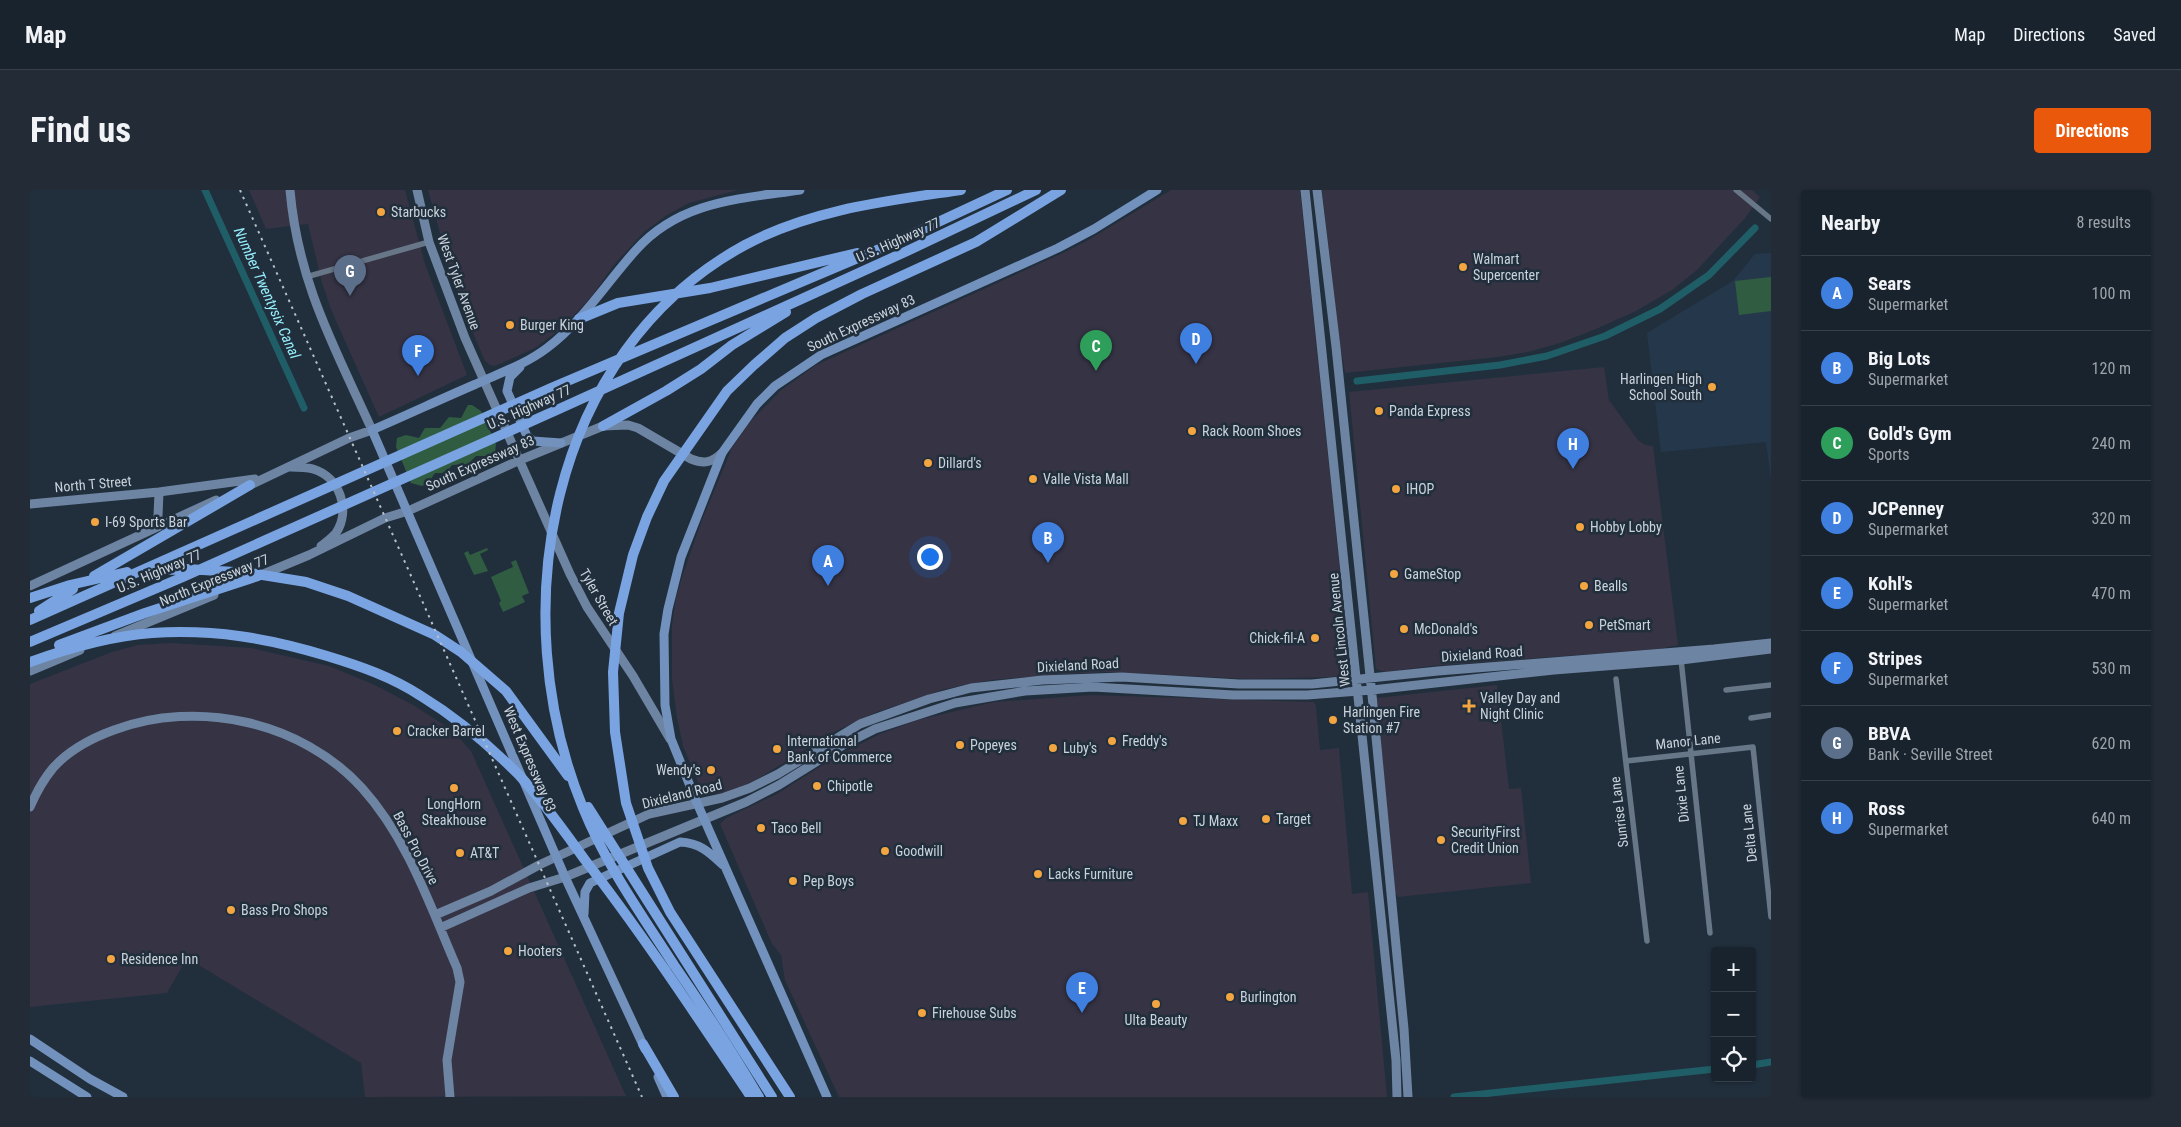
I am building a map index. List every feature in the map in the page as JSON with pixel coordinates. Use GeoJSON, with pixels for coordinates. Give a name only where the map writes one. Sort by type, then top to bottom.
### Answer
{"type":"FeatureCollection","features":[{"type":"Feature","properties":{"kind":"highway"},"geometry":{"type":"LineString","coordinates":[[759,1097],[619,879],[601,847],[582,806],[569,769],[554,708],[547,658],[548,571],[554,526],[564,481],[591,405],[608,375],[633,339],[666,303],[695,277],[726,256],[762,236],[818,215],[960,190]]}},
{"type":"Feature","properties":{"kind":"highway","name":"U.S. Highway 77"},"geometry":{"type":"LineString","coordinates":[[30,618],[551,388],[892,244],[1007,190]]}},
{"type":"Feature","properties":{"kind":"highway","name":"U.S. Highway 77"},"geometry":{"type":"LineString","coordinates":[[30,642],[183,577],[825,288],[1036,190]]}},
{"type":"Feature","properties":{"kind":"highway"},"geometry":{"type":"LineString","coordinates":[[790,1097],[670,912],[648,868],[626,803],[615,732],[613,672],[619,613],[633,555],[647,517],[664,481],[727,391],[786,338],[816,318],[862,294],[976,242],[1061,190]]}},
{"type":"Feature","properties":{"kind":"highway"},"geometry":{"type":"LineString","coordinates":[[579,319],[618,303],[750,279],[892,244]]}},
{"type":"Feature","properties":{"kind":"highway"},"geometry":{"type":"LineString","coordinates":[[603,426],[666,391],[701,369],[732,345],[825,288]]}},
{"type":"Feature","properties":{"kind":"highway"},"geometry":{"type":"LineString","coordinates":[[30,618],[66,593],[250,485]]}},
{"type":"Feature","properties":{"kind":"highway"},"geometry":{"type":"LineString","coordinates":[[30,598],[98,578],[131,572],[187,569],[250,573],[306,582],[348,596],[434,635],[461,652],[506,691],[562,766],[772,1097]]}},
{"type":"Feature","properties":{"kind":"highway"},"geometry":{"type":"LineString","coordinates":[[30,656],[145,613],[272,571]]}},
{"type":"Feature","properties":{"kind":"highway"},"geometry":{"type":"LineString","coordinates":[[30,662],[69,648],[97,642],[150,633],[204,632],[251,637],[296,646],[355,664],[382,675],[421,695],[482,740],[520,776],[609,891],[752,1097]]}},
{"type":"Feature","properties":{"kind":"highway"},"geometry":{"type":"LineString","coordinates":[[643,1044],[674,1097]]}},
{"type":"Feature","properties":{"kind":"main road"},"geometry":{"type":"LineString","coordinates":[[290,190],[296,238],[306,277],[339,361],[372,430]]}},
{"type":"Feature","properties":{"kind":"main road","name":"West Tyler Avenue"},"geometry":{"type":"LineString","coordinates":[[417,190],[429,242],[448,296],[483,381],[520,460]]}},
{"type":"Feature","properties":{"kind":"main road"},"geometry":{"type":"LineString","coordinates":[[30,586],[350,438],[523,363],[547,348],[579,319],[637,249],[673,220],[690,211],[718,202],[774,192],[800,190]]}},
{"type":"Feature","properties":{"kind":"main road","name":"South Expressway 83"},"geometry":{"type":"LineString","coordinates":[[408,511],[520,460],[603,426],[621,425],[638,428],[691,459],[700,462],[712,461],[722,453],[757,404],[793,372],[821,355],[1058,248],[1094,229],[1157,190]]}},
{"type":"Feature","properties":{"kind":"main road","name":"West Lincoln Avenue"},"geometry":{"type":"LineString","coordinates":[[1305,190],[1358,680],[1396,1060],[1398,1097]]}},
{"type":"Feature","properties":{"kind":"main road","name":"West Lincoln Avenue"},"geometry":{"type":"LineString","coordinates":[[1317,190],[1337,356],[1372,690],[1404,1029],[1408,1097]]}},
{"type":"Feature","properties":{"kind":"main road"},"geometry":{"type":"LineString","coordinates":[[523,363],[510,377],[507,391],[527,436],[533,441],[561,443]]}},
{"type":"Feature","properties":{"kind":"main road","name":"West Expressway 83"},"geometry":{"type":"LineString","coordinates":[[372,430],[565,877],[667,1097]]}},
{"type":"Feature","properties":{"kind":"main road"},"geometry":{"type":"LineString","coordinates":[[722,453],[681,558],[668,609],[664,634],[665,705],[671,740],[697,803],[828,1097]]}},
{"type":"Feature","properties":{"kind":"main road","name":"Tyler Street"},"geometry":{"type":"LineString","coordinates":[[520,460],[570,574],[587,607],[671,740]]}},
{"type":"Feature","properties":{"kind":"main road"},"geometry":{"type":"LineString","coordinates":[[287,467],[313,469],[326,475],[339,492],[344,511],[335,534],[309,556]]}},
{"type":"Feature","properties":{"kind":"main road","name":"North T Street"},"geometry":{"type":"LineString","coordinates":[[30,504],[159,492],[265,477]]}},
{"type":"Feature","properties":{"kind":"main road"},"geometry":{"type":"LineString","coordinates":[[155,528],[158,516],[159,492]]}},
{"type":"Feature","properties":{"kind":"main road","name":"North Expressway 77"},"geometry":{"type":"LineString","coordinates":[[30,671],[309,556],[385,518],[408,511]]}},
{"type":"Feature","properties":{"kind":"main road","name":"Dixieland Road"},"geometry":{"type":"LineString","coordinates":[[440,928],[529,888],[565,877],[763,794],[826,755],[875,729],[955,702],[1025,691],[1094,687],[1274,696],[1359,691],[1680,656],[1771,643]]}},
{"type":"Feature","properties":{"kind":"main road","name":"Dixieland Road"},"geometry":{"type":"LineString","coordinates":[[435,915],[491,892],[539,865],[649,814],[722,798],[750,788],[778,774],[860,724],[929,699],[976,687],[1042,680],[1122,677],[1259,684],[1358,680],[1438,670],[1771,649]]}},
{"type":"Feature","properties":{"kind":"main road","name":"Bass Pro Drive"},"geometry":{"type":"LineString","coordinates":[[30,807],[43,782],[54,767],[70,752],[98,736],[133,723],[164,719],[230,718],[281,732],[309,746],[340,766],[361,786],[394,829],[435,915],[457,968],[460,982],[447,1060],[450,1097]]}},
{"type":"Feature","properties":{"kind":"main road"},"geometry":{"type":"LineString","coordinates":[[583,916],[585,892],[590,883],[680,842],[692,842],[705,848],[727,869]]}},
{"type":"Feature","properties":{"kind":"main road"},"geometry":{"type":"LineString","coordinates":[[30,1039],[54,1057]]}},
{"type":"Feature","properties":{"kind":"main road"},"geometry":{"type":"LineString","coordinates":[[30,1044],[123,1097]]}},
{"type":"Feature","properties":{"kind":"main road"},"geometry":{"type":"LineString","coordinates":[[30,1061],[87,1097]]}},
{"type":"Feature","properties":{"kind":"street"},"geometry":{"type":"LineString","coordinates":[[1736,190],[1771,219]]}},
{"type":"Feature","properties":{"kind":"street"},"geometry":{"type":"LineString","coordinates":[[306,277],[429,242]]}},
{"type":"Feature","properties":{"kind":"street","name":"Dixie Lane"},"geometry":{"type":"LineString","coordinates":[[1680,656],[1710,933]]}},
{"type":"Feature","properties":{"kind":"street","name":"Sunrise Lane"},"geometry":{"type":"LineString","coordinates":[[1616,679],[1647,941]]}},
{"type":"Feature","properties":{"kind":"street"},"geometry":{"type":"LineString","coordinates":[[1726,690],[1771,685]]}},
{"type":"Feature","properties":{"kind":"street"},"geometry":{"type":"LineString","coordinates":[[1751,718],[1771,715]]}},
{"type":"Feature","properties":{"kind":"street","name":"Manor Lane"},"geometry":{"type":"LineString","coordinates":[[1626,760],[1752,746]]}},
{"type":"Feature","properties":{"kind":"street","name":"Delta Lane"},"geometry":{"type":"LineString","coordinates":[[1752,746],[1771,917]]}},
{"type":"Feature","properties":{"kind":"shaded area"},"geometry":{"type":"Polygon","coordinates":[[[249,190],[405,190],[425,264],[467,375],[379,417],[332,312],[322,283],[308,224],[266,229],[249,190]]]}},
{"type":"Feature","properties":{"kind":"shaded area"},"geometry":{"type":"Polygon","coordinates":[[[428,190],[738,190],[689,203],[667,215],[644,232],[613,266],[592,296],[562,328],[535,348],[495,366],[485,361],[470,326],[451,273],[428,190]]]}},
{"type":"Feature","properties":{"kind":"shaded area"},"geometry":{"type":"Polygon","coordinates":[[[1171,190],[1300,190],[1350,666],[1342,676],[1331,677],[1251,679],[1108,672],[991,680],[945,689],[877,712],[834,732],[756,780],[729,792],[715,794],[700,787],[683,746],[677,718],[672,680],[672,625],[676,597],[702,520],[732,448],[749,423],[780,391],[816,365],[1063,253],[1085,242],[1171,190]]]}},
{"type":"Feature","properties":{"kind":"shaded area"},"geometry":{"type":"Polygon","coordinates":[[[1322,190],[1752,190],[1760,197],[1746,217],[1697,270],[1672,290],[1636,311],[1596,329],[1560,343],[1528,352],[1498,357],[1345,373],[1337,324],[1322,190]]]}},
{"type":"Feature","properties":{"kind":"shaded area","name":"Harlingen High School South"},"geometry":{"type":"Polygon","coordinates":[[[1771,253],[1771,479],[1766,442],[1661,452],[1647,333],[1733,281],[1755,254],[1771,253]]]}},
{"type":"Feature","properties":{"kind":"shaded area"},"geometry":{"type":"Polygon","coordinates":[[[1604,367],[1609,400],[1638,440],[1645,445],[1653,446],[1678,645],[1659,649],[1431,666],[1385,672],[1376,669],[1349,392],[1604,367]]]}},
{"type":"Feature","properties":{"kind":"shaded area"},"geometry":{"type":"Polygon","coordinates":[[[171,643],[251,648],[329,666],[375,685],[415,706],[453,731],[471,751],[626,1096],[365,1097],[361,1063],[187,958],[167,993],[30,1007],[30,684],[112,652],[138,645],[171,643]]]}},
{"type":"Feature","properties":{"kind":"shaded area"},"geometry":{"type":"Polygon","coordinates":[[[1497,685],[1509,789],[1521,788],[1531,883],[1398,897],[1395,893],[1376,698],[1497,685]]]}},
{"type":"Feature","properties":{"kind":"shaded area"},"geometry":{"type":"Polygon","coordinates":[[[1090,695],[1314,702],[1320,750],[1339,748],[1352,894],[1368,892],[1387,1097],[839,1097],[785,980],[781,955],[772,944],[720,824],[726,818],[777,794],[838,755],[880,734],[918,720],[994,702],[1090,695]]]}},
{"type":"Feature","properties":{"kind":"green space"},"geometry":{"type":"Polygon","coordinates":[[[1771,277],[1771,311],[1739,315],[1735,281],[1771,277]]]}},
{"type":"Feature","properties":{"kind":"green space"},"geometry":{"type":"Polygon","coordinates":[[[468,405],[472,405],[481,411],[496,444],[495,453],[490,456],[476,456],[468,464],[452,465],[446,473],[435,473],[428,483],[422,486],[411,483],[396,447],[397,438],[406,435],[419,438],[425,428],[440,428],[449,417],[461,418],[468,405]]]}},
{"type":"Feature","properties":{"kind":"green space"},"geometry":{"type":"Polygon","coordinates":[[[487,548],[488,550],[480,554],[488,571],[474,575],[464,553],[468,551],[470,555],[487,548]]]}},
{"type":"Feature","properties":{"kind":"green space"},"geometry":{"type":"Polygon","coordinates":[[[516,560],[529,593],[522,596],[525,602],[503,612],[499,603],[501,601],[491,577],[513,567],[511,562],[516,560]]]}},
{"type":"Feature","properties":{"kind":"waterway","name":"Number Twentysix Canal"},"geometry":{"type":"LineString","coordinates":[[205,190],[304,408]]}},
{"type":"Feature","properties":{"kind":"waterway"},"geometry":{"type":"LineString","coordinates":[[1357,381],[1500,365],[1547,356],[1605,336],[1660,309],[1709,275],[1755,228]]}},
{"type":"Feature","properties":{"kind":"waterway"},"geometry":{"type":"LineString","coordinates":[[1756,1064],[1771,1062]]}},
{"type":"Feature","properties":{"kind":"waterway"},"geometry":{"type":"LineString","coordinates":[[1454,1097],[1711,1069]]}},
{"type":"Feature","properties":{"kind":"railway"},"geometry":{"type":"LineString","coordinates":[[240,190],[642,1097]]}},
{"type":"Feature","properties":{"kind":"place","name":"Starbucks"},"geometry":{"type":"Point","coordinates":[381,212]}},
{"type":"Feature","properties":{"kind":"place","name":"Walmart Supercenter"},"geometry":{"type":"Point","coordinates":[1463,267]}},
{"type":"Feature","properties":{"kind":"place","name":"BBVA"},"geometry":{"type":"Point","coordinates":[350,296]}},
{"type":"Feature","properties":{"kind":"place","name":"Burger King"},"geometry":{"type":"Point","coordinates":[510,325]}},
{"type":"Feature","properties":{"kind":"place","name":"JCPenney"},"geometry":{"type":"Point","coordinates":[1196,364]}},
{"type":"Feature","properties":{"kind":"place","name":"Gold's Gym"},"geometry":{"type":"Point","coordinates":[1096,371]}},
{"type":"Feature","properties":{"kind":"place","name":"Stripes"},"geometry":{"type":"Point","coordinates":[418,376]}},
{"type":"Feature","properties":{"kind":"place","name":"Harlingen High School South"},"geometry":{"type":"Point","coordinates":[1712,387]}},
{"type":"Feature","properties":{"kind":"place","name":"Panda Express"},"geometry":{"type":"Point","coordinates":[1379,411]}},
{"type":"Feature","properties":{"kind":"place","name":"Rack Room Shoes"},"geometry":{"type":"Point","coordinates":[1192,431]}},
{"type":"Feature","properties":{"kind":"place","name":"Dillard's"},"geometry":{"type":"Point","coordinates":[928,463]}},
{"type":"Feature","properties":{"kind":"place","name":"Ross"},"geometry":{"type":"Point","coordinates":[1573,469]}},
{"type":"Feature","properties":{"kind":"place","name":"Valle Vista Mall"},"geometry":{"type":"Point","coordinates":[1033,479]}},
{"type":"Feature","properties":{"kind":"place","name":"IHOP"},"geometry":{"type":"Point","coordinates":[1396,489]}},
{"type":"Feature","properties":{"kind":"place","name":"I-69 Sports Bar"},"geometry":{"type":"Point","coordinates":[95,522]}},
{"type":"Feature","properties":{"kind":"place","name":"Hobby Lobby"},"geometry":{"type":"Point","coordinates":[1580,527]}},
{"type":"Feature","properties":{"kind":"place","name":"Big Lots"},"geometry":{"type":"Point","coordinates":[1048,563]}},
{"type":"Feature","properties":{"kind":"place","name":"GameStop"},"geometry":{"type":"Point","coordinates":[1394,574]}},
{"type":"Feature","properties":{"kind":"place","name":"Sears"},"geometry":{"type":"Point","coordinates":[828,586]}},
{"type":"Feature","properties":{"kind":"place","name":"Bealls"},"geometry":{"type":"Point","coordinates":[1584,586]}},
{"type":"Feature","properties":{"kind":"place","name":"PetSmart"},"geometry":{"type":"Point","coordinates":[1589,625]}},
{"type":"Feature","properties":{"kind":"place","name":"McDonald's"},"geometry":{"type":"Point","coordinates":[1404,629]}},
{"type":"Feature","properties":{"kind":"place","name":"Chick-fil-A"},"geometry":{"type":"Point","coordinates":[1315,638]}},
{"type":"Feature","properties":{"kind":"place","name":"Valley Day and Night Clinic"},"geometry":{"type":"Point","coordinates":[1469,706]}},
{"type":"Feature","properties":{"kind":"place","name":"Harlingen Fire Station #7"},"geometry":{"type":"Point","coordinates":[1333,720]}},
{"type":"Feature","properties":{"kind":"place","name":"Cracker Barrel"},"geometry":{"type":"Point","coordinates":[397,731]}},
{"type":"Feature","properties":{"kind":"place","name":"Freddy's"},"geometry":{"type":"Point","coordinates":[1112,741]}},
{"type":"Feature","properties":{"kind":"place","name":"Popeyes"},"geometry":{"type":"Point","coordinates":[960,745]}},
{"type":"Feature","properties":{"kind":"place","name":"Luby's"},"geometry":{"type":"Point","coordinates":[1053,748]}},
{"type":"Feature","properties":{"kind":"place","name":"International Bank of Commerce"},"geometry":{"type":"Point","coordinates":[777,749]}},
{"type":"Feature","properties":{"kind":"place","name":"Wendy's"},"geometry":{"type":"Point","coordinates":[711,770]}},
{"type":"Feature","properties":{"kind":"place","name":"Chipotle"},"geometry":{"type":"Point","coordinates":[817,786]}},
{"type":"Feature","properties":{"kind":"place","name":"LongHorn Steakhouse"},"geometry":{"type":"Point","coordinates":[454,788]}},
{"type":"Feature","properties":{"kind":"place","name":"Target"},"geometry":{"type":"Point","coordinates":[1266,819]}},
{"type":"Feature","properties":{"kind":"place","name":"TJ Maxx"},"geometry":{"type":"Point","coordinates":[1183,821]}},
{"type":"Feature","properties":{"kind":"place","name":"Taco Bell"},"geometry":{"type":"Point","coordinates":[761,828]}},
{"type":"Feature","properties":{"kind":"place","name":"SecurityFirst Credit Union"},"geometry":{"type":"Point","coordinates":[1441,840]}},
{"type":"Feature","properties":{"kind":"place","name":"Goodwill"},"geometry":{"type":"Point","coordinates":[885,851]}},
{"type":"Feature","properties":{"kind":"place","name":"AT&T"},"geometry":{"type":"Point","coordinates":[460,853]}},
{"type":"Feature","properties":{"kind":"place","name":"Lacks Furniture"},"geometry":{"type":"Point","coordinates":[1038,874]}},
{"type":"Feature","properties":{"kind":"place","name":"Pep Boys"},"geometry":{"type":"Point","coordinates":[793,881]}},
{"type":"Feature","properties":{"kind":"place","name":"Bass Pro Shops"},"geometry":{"type":"Point","coordinates":[231,910]}},
{"type":"Feature","properties":{"kind":"place","name":"Hooters"},"geometry":{"type":"Point","coordinates":[508,951]}},
{"type":"Feature","properties":{"kind":"place","name":"Residence Inn"},"geometry":{"type":"Point","coordinates":[111,959]}},
{"type":"Feature","properties":{"kind":"place","name":"Burlington"},"geometry":{"type":"Point","coordinates":[1230,997]}},
{"type":"Feature","properties":{"kind":"place","name":"Ulta Beauty"},"geometry":{"type":"Point","coordinates":[1156,1004]}},
{"type":"Feature","properties":{"kind":"place","name":"Firehouse Subs"},"geometry":{"type":"Point","coordinates":[922,1013]}},
{"type":"Feature","properties":{"kind":"place","name":"Kohl's"},"geometry":{"type":"Point","coordinates":[1082,1013]}}]}
